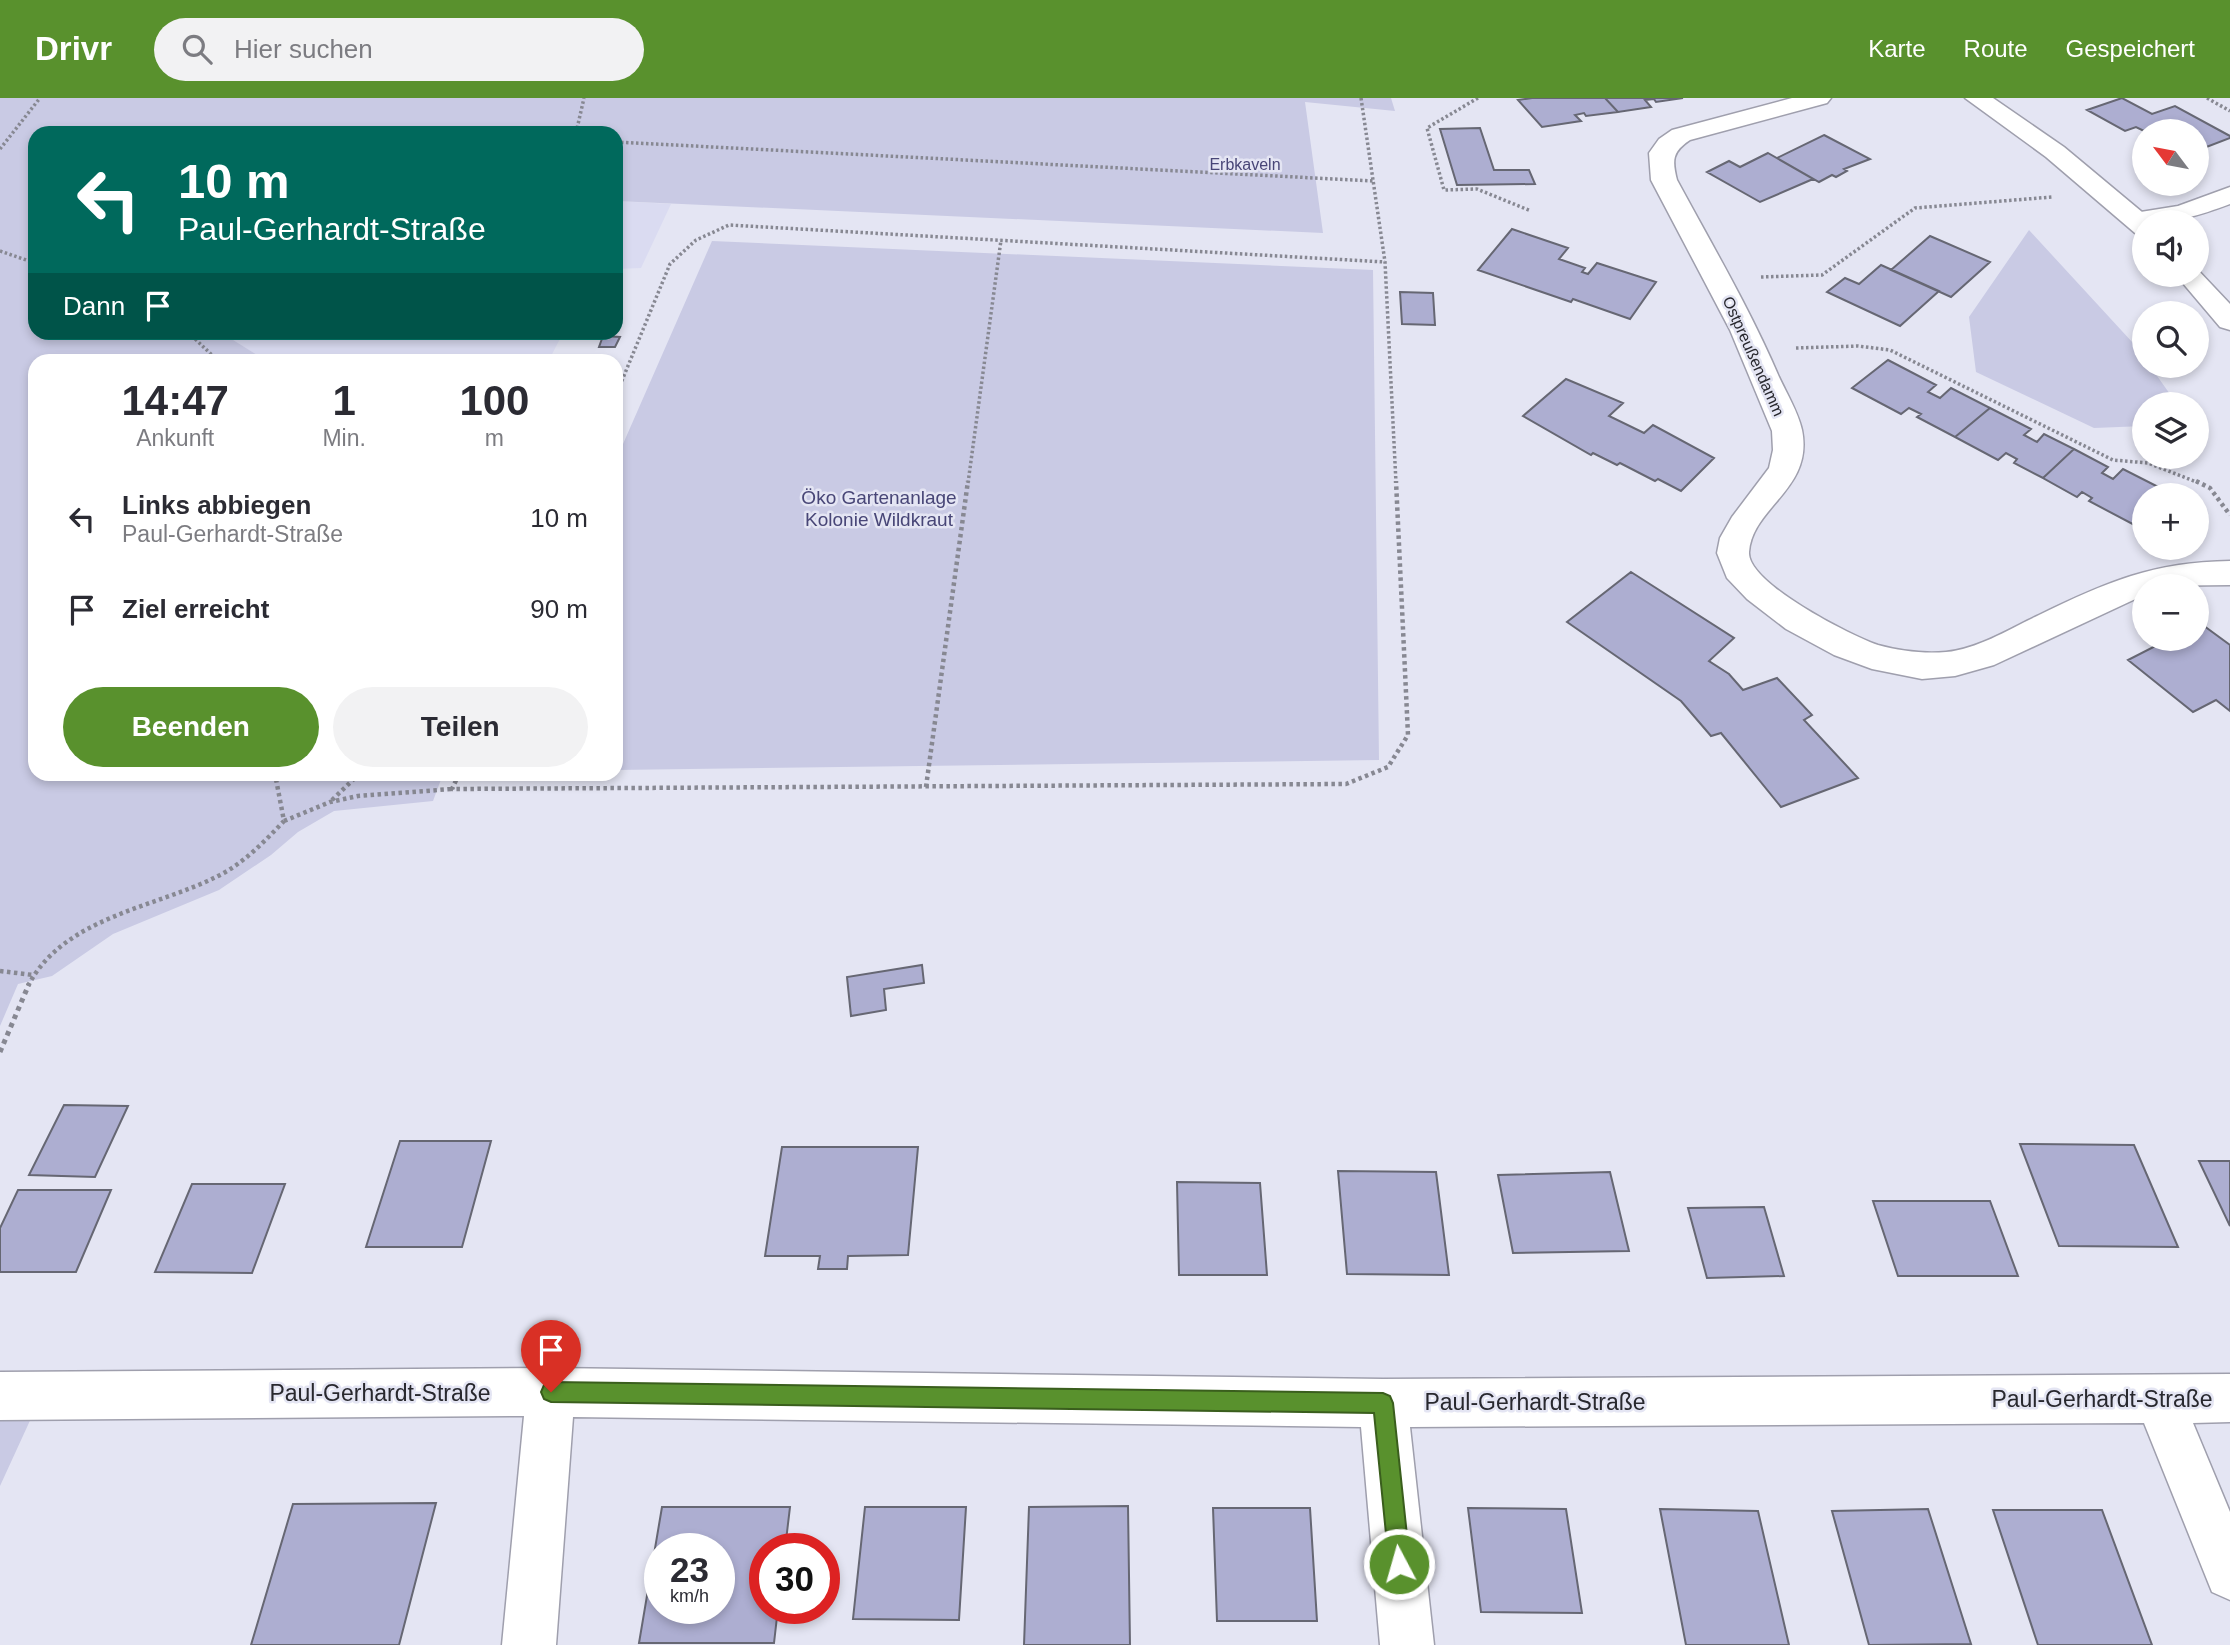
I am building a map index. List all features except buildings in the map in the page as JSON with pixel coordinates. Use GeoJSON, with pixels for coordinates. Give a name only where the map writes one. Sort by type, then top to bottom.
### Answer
{"type":"FeatureCollection","features":[{"type":"Feature","properties":{"kind":"street","name":"Ostpreußendamm"},"geometry":{"type":"LineString","coordinates":[[1819,98],[1681,135],[1664,145],[1659,160],[1664,180],[1754,349],[1788,433],[1786,465],[1773,489],[1735,540],[1733,556],[1741,574],[1778,607],[1829,637],[1863,651],[1905,663],[1945,665],[1979,657],[2138,584],[2196,573],[2230,573]]}},
{"type":"Feature","properties":{"kind":"street"},"geometry":{"type":"LineString","coordinates":[[1977,98],[2055,152],[2132,216]]}},
{"type":"Feature","properties":{"kind":"street"},"geometry":{"type":"LineString","coordinates":[[2193,210],[2230,195]]}},
{"type":"Feature","properties":{"kind":"street"},"geometry":{"type":"LineString","coordinates":[[2200,287],[2230,321]]}},
{"type":"Feature","properties":{"kind":"street"},"geometry":{"type":"LineString","coordinates":[[530,1645],[551,1392]]}},
{"type":"Feature","properties":{"kind":"street","name":"Paul-Gerhardt-Straße"},"geometry":{"type":"LineString","coordinates":[[0,1396],[551,1392],[1383,1403],[2230,1398]]}},
{"type":"Feature","properties":{"kind":"street"},"geometry":{"type":"LineString","coordinates":[[2158,1398],[2230,1574]]}},
{"type":"Feature","properties":{"kind":"street"},"geometry":{"type":"LineString","coordinates":[[1383,1403],[1407,1645]]}},
{"type":"Feature","properties":{"kind":"path"},"geometry":{"type":"LineString","coordinates":[[0,149],[40,98]]}},
{"type":"Feature","properties":{"kind":"path"},"geometry":{"type":"LineString","coordinates":[[578,126],[584,98]]}},
{"type":"Feature","properties":{"kind":"path"},"geometry":{"type":"LineString","coordinates":[[0,1052],[33,975],[46,957],[74,936],[220,876],[260,846],[284,821],[330,802],[358,796],[453,789],[1346,784],[1388,767],[1408,735],[1385,262],[1361,98]]}},
{"type":"Feature","properties":{"kind":"path"},"geometry":{"type":"LineString","coordinates":[[1478,98],[1427,128],[1444,190],[1476,189],[1531,211]]}},
{"type":"Feature","properties":{"kind":"path"},"geometry":{"type":"LineString","coordinates":[[2207,98],[2230,111]]}},
{"type":"Feature","properties":{"kind":"path"},"geometry":{"type":"LineString","coordinates":[[623,142],[1373,181]]}},
{"type":"Feature","properties":{"kind":"path"},"geometry":{"type":"LineString","coordinates":[[1717,278],[1822,275],[1915,208],[2053,197]]}},
{"type":"Feature","properties":{"kind":"path"},"geometry":{"type":"LineString","coordinates":[[623,378],[670,264],[680,250],[701,235],[729,225],[1385,262]]}},
{"type":"Feature","properties":{"kind":"path"},"geometry":{"type":"LineString","coordinates":[[926,787],[1001,240]]}},
{"type":"Feature","properties":{"kind":"path"},"geometry":{"type":"LineString","coordinates":[[0,251],[28,261]]}},
{"type":"Feature","properties":{"kind":"path"},"geometry":{"type":"LineString","coordinates":[[196,340],[211,354]]}},
{"type":"Feature","properties":{"kind":"path"},"geometry":{"type":"LineString","coordinates":[[1754,349],[1858,346],[1890,350],[2113,460],[2148,463],[2210,488],[2230,515]]}},
{"type":"Feature","properties":{"kind":"path"},"geometry":{"type":"LineString","coordinates":[[276,781],[284,821]]}},
{"type":"Feature","properties":{"kind":"path"},"geometry":{"type":"LineString","coordinates":[[330,802],[352,781]]}},
{"type":"Feature","properties":{"kind":"path"},"geometry":{"type":"LineString","coordinates":[[453,789],[456,781]]}},
{"type":"Feature","properties":{"kind":"path"},"geometry":{"type":"LineString","coordinates":[[0,971],[33,975]]}},
{"type":"Feature","properties":{"kind":"shaded area"},"geometry":{"type":"Polygon","coordinates":[[[623,201],[671,204],[641,268],[623,269],[623,201]]]}},
{"type":"Feature","properties":{"kind":"shaded area"},"geometry":{"type":"Polygon","coordinates":[[[233,340],[559,340],[552,354],[255,354],[233,340]]]}},
{"type":"Feature","properties":{"kind":"green space","name":"Erbkaveln"},"geometry":{"type":"Polygon","coordinates":[[[0,98],[1391,98],[1395,111],[1305,102],[1323,233],[623,201],[623,126],[28,126],[28,340],[233,340],[255,354],[28,354],[28,781],[440,781],[433,801],[334,811],[298,832],[271,855],[219,890],[113,934],[52,976],[18,984],[0,1026],[0,98]]]}},
{"type":"Feature","properties":{"kind":"green space"},"geometry":{"type":"Polygon","coordinates":[[[2029,230],[2132,342],[2132,378],[2159,378],[2168,392],[2132,392],[2132,426],[2094,428],[1976,372],[1969,317],[2029,230]]]}},
{"type":"Feature","properties":{"kind":"green space","name":"Öko Gartenanlage Kolonie Wildkraut"},"geometry":{"type":"Polygon","coordinates":[[[712,241],[1373,270],[1379,760],[623,770],[623,444],[712,241]]]}},
{"type":"Feature","properties":{"kind":"green space"},"geometry":{"type":"Polygon","coordinates":[[[0,1414],[33,1414],[0,1486],[0,1414]]]}},
{"type":"Feature","properties":{"kind":"route"},"geometry":{"type":"LineString","coordinates":[[551,1392],[1383,1403],[1399,1564]]}}]}
